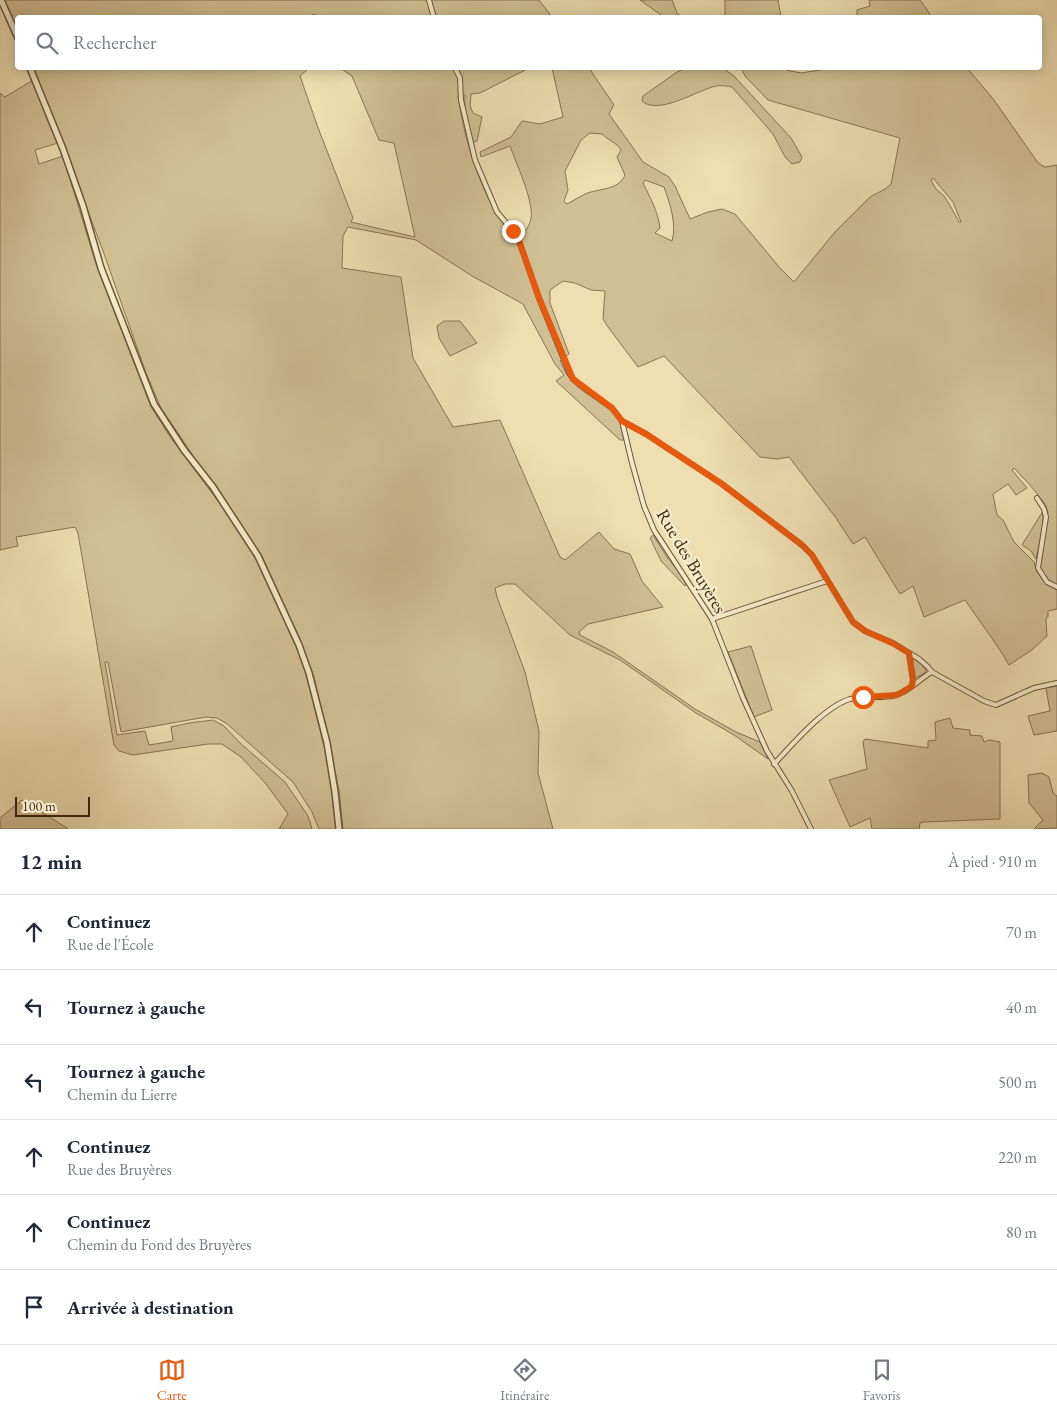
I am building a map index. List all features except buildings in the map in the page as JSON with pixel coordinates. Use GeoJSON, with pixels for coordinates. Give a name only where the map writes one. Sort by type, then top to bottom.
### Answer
{"type":"FeatureCollection","features":[{"type":"Feature","properties":{"kind":"street"},"geometry":{"type":"LineString","coordinates":[[1,0],[15,31]]}},
{"type":"Feature","properties":{"kind":"street"},"geometry":{"type":"LineString","coordinates":[[429,0],[433,15]]}},
{"type":"Feature","properties":{"kind":"street"},"geometry":{"type":"LineString","coordinates":[[31,70],[63,149],[83,206],[101,268],[154,404],[184,450],[213,487],[258,556],[299,646],[309,673],[327,744],[339,829]]}},
{"type":"Feature","properties":{"kind":"street","name":"Rue des Bruyères"},"geometry":{"type":"LineString","coordinates":[[456,70],[460,78],[462,100],[475,160],[497,212],[519,241],[536,290],[573,379],[612,408],[622,421],[644,506],[654,530],[712,619],[743,698],[767,751],[792,792],[811,829]]}},
{"type":"Feature","properties":{"kind":"street"},"geometry":{"type":"LineString","coordinates":[[622,421],[646,434],[722,484],[802,545],[812,555],[853,622],[865,631],[909,653],[932,672],[984,701],[996,705],[1034,688],[1057,682]]}},
{"type":"Feature","properties":{"kind":"street"},"geometry":{"type":"LineString","coordinates":[[1037,498],[1044,509],[1046,517],[1038,568],[1047,582],[1057,587]]}},
{"type":"Feature","properties":{"kind":"street"},"geometry":{"type":"LineString","coordinates":[[712,619],[827,581]]}},
{"type":"Feature","properties":{"kind":"street"},"geometry":{"type":"LineString","coordinates":[[909,653],[913,680],[912,686]]}},
{"type":"Feature","properties":{"kind":"street"},"geometry":{"type":"LineString","coordinates":[[774,764],[802,734],[831,710],[848,700],[897,695],[932,672]]}},
{"type":"Feature","properties":{"kind":"shaded area"},"geometry":{"type":"Polygon","coordinates":[[[4,0],[539,0],[550,15],[15,15],[15,28],[4,0]]]}},
{"type":"Feature","properties":{"kind":"shaded area"},"geometry":{"type":"Polygon","coordinates":[[[640,0],[672,0],[680,15],[661,15],[640,0]]]}},
{"type":"Feature","properties":{"kind":"shaded area"},"geometry":{"type":"Polygon","coordinates":[[[725,0],[778,0],[781,15],[725,15],[725,0]]]}},
{"type":"Feature","properties":{"kind":"shaded area"},"geometry":{"type":"Polygon","coordinates":[[[869,0],[920,0],[931,15],[857,15],[857,10],[870,6],[869,0]]]}},
{"type":"Feature","properties":{"kind":"shaded area"},"geometry":{"type":"Polygon","coordinates":[[[33,70],[307,70],[300,76],[353,218],[351,222],[415,237],[394,143],[379,140],[352,76],[343,70],[525,70],[480,93],[471,94],[470,106],[473,113],[482,117],[477,141],[473,142],[467,125],[465,95],[458,96],[467,142],[482,185],[496,213],[514,238],[523,233],[527,228],[531,218],[531,211],[527,192],[510,146],[481,157],[480,152],[511,137],[522,121],[540,124],[563,117],[552,70],[590,70],[614,105],[609,114],[643,162],[669,177],[690,219],[722,209],[735,214],[794,282],[834,233],[870,197],[891,184],[900,138],[768,100],[745,76],[742,70],[786,70],[801,73],[820,70],[969,70],[994,100],[1038,163],[1045,167],[1057,165],[1057,585],[1045,577],[1039,565],[1048,512],[1045,504],[1014,468],[1012,470],[1027,488],[1016,495],[1008,484],[993,494],[997,515],[1003,520],[1014,542],[1034,562],[1036,570],[1044,582],[1057,588],[1057,609],[1048,611],[1048,617],[1046,618],[1047,636],[1032,650],[1009,665],[965,600],[924,617],[913,586],[900,594],[865,537],[853,544],[836,518],[789,457],[777,459],[760,457],[664,356],[638,367],[603,319],[605,291],[591,290],[575,283],[563,281],[550,290],[550,303],[569,354],[560,361],[567,375],[576,385],[612,411],[619,420],[624,440],[620,440],[556,381],[564,375],[555,364],[523,304],[472,276],[416,240],[348,227],[343,236],[342,268],[401,277],[413,358],[453,427],[500,420],[560,557],[565,560],[599,532],[614,549],[630,554],[642,581],[663,607],[588,624],[579,632],[580,635],[613,652],[695,709],[736,732],[760,742],[768,759],[734,735],[696,713],[620,660],[570,635],[515,584],[505,584],[495,588],[525,672],[539,731],[538,773],[553,829],[343,829],[339,790],[314,677],[297,633],[264,561],[161,408],[146,373],[103,251],[33,70]],[[590,133],[581,140],[565,171],[568,190],[564,201],[567,204],[590,192],[618,184],[625,175],[617,157],[621,150],[602,134],[590,133]],[[933,178],[931,180],[936,189],[944,196],[959,222],[961,222],[953,202],[933,178]],[[645,180],[643,183],[659,222],[660,228],[655,233],[672,241],[673,221],[664,187],[645,180]]]}},
{"type":"Feature","properties":{"kind":"shaded area"},"geometry":{"type":"Polygon","coordinates":[[[682,70],[726,70],[735,77],[791,138],[802,157],[800,162],[792,164],[785,157],[773,134],[732,87],[716,86],[708,88],[678,101],[658,106],[649,105],[642,101],[643,96],[682,70]]]}},
{"type":"Feature","properties":{"kind":"shaded area"},"geometry":{"type":"Polygon","coordinates":[[[33,80],[58,143],[35,150],[39,164],[63,156],[96,264],[151,407],[171,438],[229,516],[261,566],[294,640],[306,672],[328,763],[334,800],[336,829],[319,829],[312,812],[293,782],[226,723],[217,718],[206,717],[121,732],[108,662],[105,662],[117,735],[145,731],[149,745],[173,741],[171,727],[213,720],[224,726],[240,743],[285,782],[308,816],[312,829],[279,829],[288,814],[266,784],[241,757],[222,744],[208,744],[133,755],[119,751],[114,745],[78,533],[75,527],[16,537],[18,546],[0,550],[0,93],[5,97],[33,80]]]}},
{"type":"Feature","properties":{"kind":"shaded area"},"geometry":{"type":"Polygon","coordinates":[[[444,321],[460,321],[477,343],[450,356],[439,338],[437,326],[444,321]]]}},
{"type":"Feature","properties":{"kind":"shaded area"},"geometry":{"type":"Polygon","coordinates":[[[1043,511],[1043,527],[1036,559],[1031,551],[1022,545],[1043,511]]]}},
{"type":"Feature","properties":{"kind":"shaded area"},"geometry":{"type":"Polygon","coordinates":[[[653,535],[667,557],[687,582],[685,586],[661,561],[650,538],[653,535]]]}},
{"type":"Feature","properties":{"kind":"shaded area"},"geometry":{"type":"Polygon","coordinates":[[[751,646],[772,710],[754,717],[728,652],[751,646]]]}},
{"type":"Feature","properties":{"kind":"shaded area"},"geometry":{"type":"Polygon","coordinates":[[[911,658],[919,662],[926,670],[925,673],[915,678],[911,658]]]}},
{"type":"Feature","properties":{"kind":"shaded area"},"geometry":{"type":"Polygon","coordinates":[[[1057,686],[1057,731],[1034,735],[1028,716],[1050,711],[1046,688],[1057,686]]]}},
{"type":"Feature","properties":{"kind":"shaded area"},"geometry":{"type":"Polygon","coordinates":[[[950,718],[953,728],[970,730],[970,735],[982,736],[984,742],[989,740],[1000,742],[1000,819],[924,822],[920,823],[919,829],[872,829],[870,818],[850,827],[829,780],[867,769],[863,742],[865,739],[928,748],[928,741],[936,740],[935,722],[950,718]]]}},
{"type":"Feature","properties":{"kind":"shaded area"},"geometry":{"type":"Polygon","coordinates":[[[1042,773],[1049,777],[1053,793],[1057,796],[1057,828],[1034,829],[1043,820],[1029,803],[1028,775],[1042,773]]]}},
{"type":"Feature","properties":{"kind":"shaded area"},"geometry":{"type":"Polygon","coordinates":[[[22,800],[68,829],[0,829],[0,818],[22,800]]]}},
{"type":"Feature","properties":{"kind":"route"},"geometry":{"type":"LineString","coordinates":[[513,231],[519,241],[539,298],[573,379],[612,408],[622,421],[627,422],[722,484],[802,545],[812,555],[853,622],[865,631],[909,653],[913,680],[912,686],[897,695],[863,697]]}}]}
